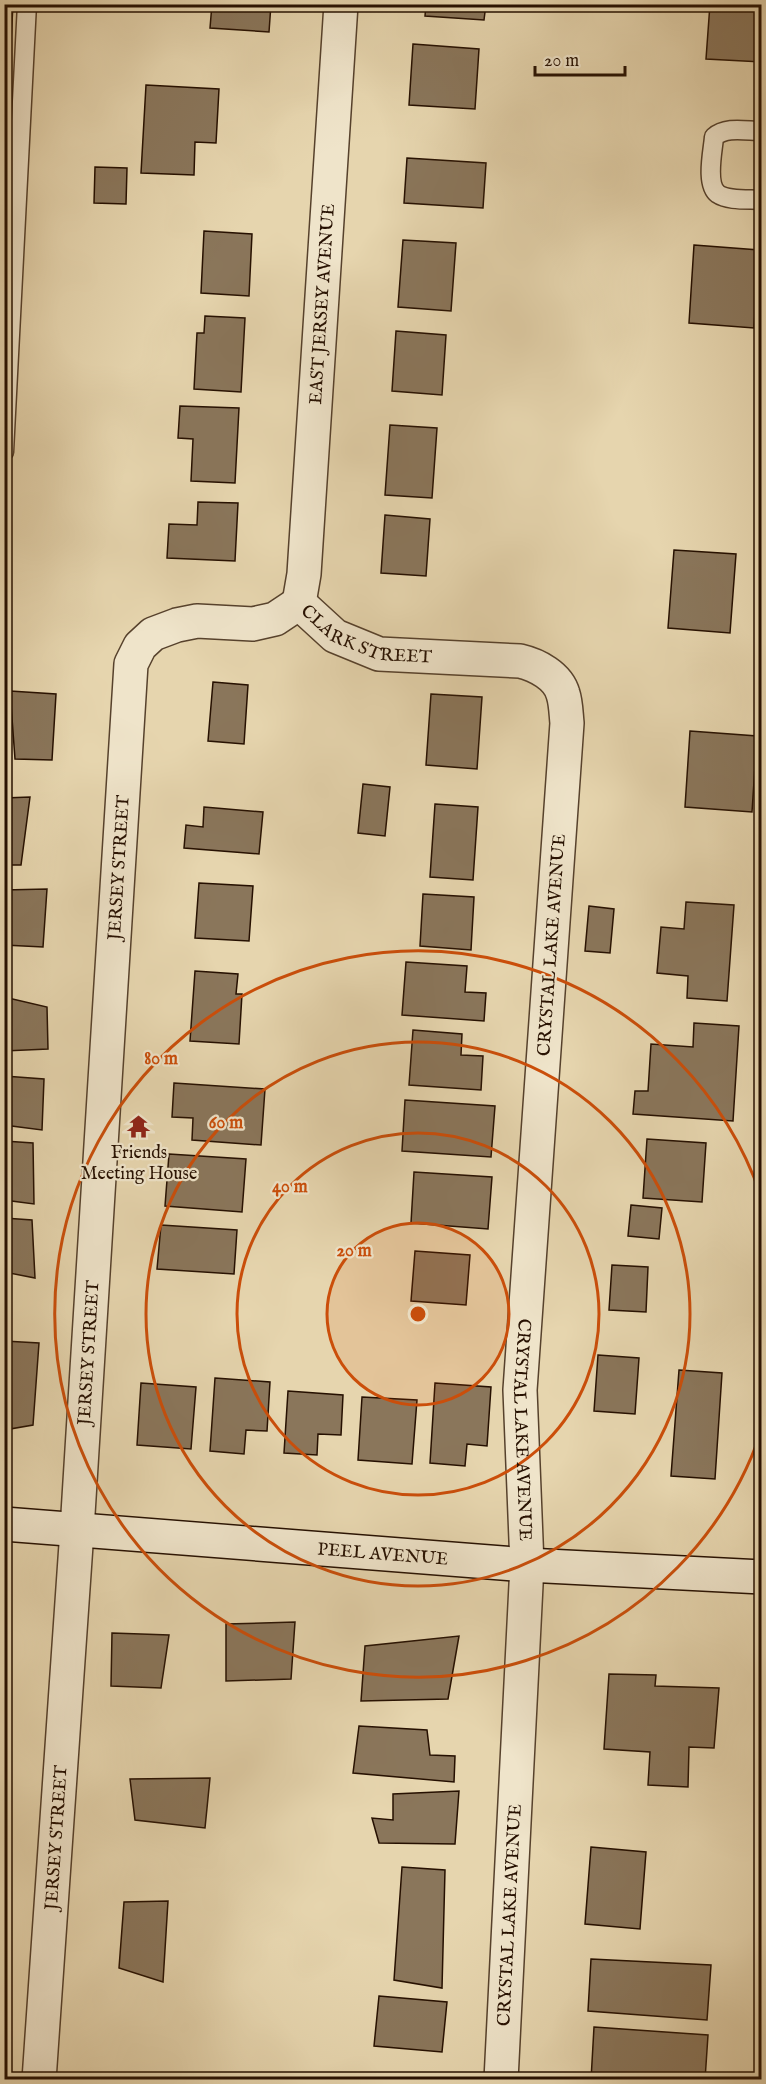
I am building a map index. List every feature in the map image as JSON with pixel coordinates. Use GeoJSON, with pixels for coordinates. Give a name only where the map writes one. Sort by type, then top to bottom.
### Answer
{"type":"FeatureCollection","features":[{"type":"Feature","properties":{"kind":"street","name":"EAST JERSEY AVENUE"},"geometry":{"type":"LineString","coordinates":[[299,603],[304,574],[341,4]]}},
{"type":"Feature","properties":{"kind":"street","name":"CLARK STREET"},"geometry":{"type":"LineString","coordinates":[[153,634],[177,625],[197,621],[254,624],[275,618],[299,603],[335,636],[379,654],[520,661],[535,664],[552,677]]}},
{"type":"Feature","properties":{"kind":"street","name":"JERSEY STREET"},"geometry":{"type":"LineString","coordinates":[[39,2079],[77,1530],[131,664],[140,646],[153,634]]}},
{"type":"Feature","properties":{"kind":"street","name":"CRYSTAL LAKE AVENUE"},"geometry":{"type":"LineString","coordinates":[[501,2079],[527,1565],[520,1390],[567,723],[563,693],[552,677]]}},
{"type":"Feature","properties":{"kind":"street","name":"PEEL AVENUE"},"geometry":{"type":"LineString","coordinates":[[4,1524],[527,1565],[762,1578]]}},
{"type":"Feature","properties":{"kind":"lane"},"geometry":{"type":"LineString","coordinates":[[4,452],[27,4]]}},
{"type":"Feature","properties":{"kind":"lane"},"geometry":{"type":"LineString","coordinates":[[762,131],[720,132],[714,137],[710,178],[718,194],[762,200]]}},
{"type":"Feature","properties":{"kind":"building"},"geometry":{"type":"Polygon","coordinates":[[[4,4],[13,4],[4,171],[4,4]]]}},
{"type":"Feature","properties":{"kind":"building"},"geometry":{"type":"Polygon","coordinates":[[[212,4],[271,4],[269,32],[210,28],[212,4]]]}},
{"type":"Feature","properties":{"kind":"building"},"geometry":{"type":"Polygon","coordinates":[[[426,4],[486,4],[484,20],[425,16],[426,4]]]}},
{"type":"Feature","properties":{"kind":"building"},"geometry":{"type":"Polygon","coordinates":[[[710,4],[762,4],[762,62],[706,59],[710,4]]]}},
{"type":"Feature","properties":{"kind":"building"},"geometry":{"type":"Polygon","coordinates":[[[413,44],[479,49],[475,109],[409,105],[413,44]]]}},
{"type":"Feature","properties":{"kind":"building"},"geometry":{"type":"Polygon","coordinates":[[[146,85],[219,89],[216,143],[195,142],[194,175],[141,173],[146,85]]]}},
{"type":"Feature","properties":{"kind":"building"},"geometry":{"type":"Polygon","coordinates":[[[407,158],[486,163],[483,208],[404,203],[407,158]]]}},
{"type":"Feature","properties":{"kind":"building"},"geometry":{"type":"Polygon","coordinates":[[[95,167],[127,168],[126,204],[94,203],[95,167]]]}},
{"type":"Feature","properties":{"kind":"building"},"geometry":{"type":"Polygon","coordinates":[[[204,231],[252,234],[249,296],[201,293],[204,231]]]}},
{"type":"Feature","properties":{"kind":"building"},"geometry":{"type":"Polygon","coordinates":[[[403,240],[456,243],[451,311],[398,307],[403,240]]]}},
{"type":"Feature","properties":{"kind":"building"},"geometry":{"type":"Polygon","coordinates":[[[694,245],[759,250],[754,328],[689,323],[694,245]]]}},
{"type":"Feature","properties":{"kind":"building"},"geometry":{"type":"Polygon","coordinates":[[[205,316],[245,318],[241,392],[194,389],[197,333],[204,333],[205,316]]]}},
{"type":"Feature","properties":{"kind":"building"},"geometry":{"type":"Polygon","coordinates":[[[396,331],[446,335],[442,395],[392,391],[396,331]]]}},
{"type":"Feature","properties":{"kind":"building"},"geometry":{"type":"Polygon","coordinates":[[[180,406],[239,408],[235,483],[191,481],[193,439],[178,438],[180,406]]]}},
{"type":"Feature","properties":{"kind":"building"},"geometry":{"type":"Polygon","coordinates":[[[390,425],[437,428],[432,498],[385,495],[390,425]]]}},
{"type":"Feature","properties":{"kind":"building"},"geometry":{"type":"Polygon","coordinates":[[[198,502],[238,503],[235,561],[167,558],[169,524],[197,525],[198,502]]]}},
{"type":"Feature","properties":{"kind":"building"},"geometry":{"type":"Polygon","coordinates":[[[385,515],[430,519],[426,576],[381,573],[385,515]]]}},
{"type":"Feature","properties":{"kind":"building"},"geometry":{"type":"Polygon","coordinates":[[[674,550],[736,554],[730,633],[668,628],[674,550]]]}},
{"type":"Feature","properties":{"kind":"building"},"geometry":{"type":"Polygon","coordinates":[[[213,682],[248,685],[244,744],[208,741],[213,682]]]}},
{"type":"Feature","properties":{"kind":"building"},"geometry":{"type":"Polygon","coordinates":[[[10,691],[56,694],[52,760],[15,759],[10,691]]]}},
{"type":"Feature","properties":{"kind":"building"},"geometry":{"type":"Polygon","coordinates":[[[431,694],[482,697],[477,769],[426,765],[431,694]]]}},
{"type":"Feature","properties":{"kind":"building"},"geometry":{"type":"Polygon","coordinates":[[[690,731],[757,736],[752,812],[685,807],[690,731]]]}},
{"type":"Feature","properties":{"kind":"building"},"geometry":{"type":"Polygon","coordinates":[[[363,784],[390,787],[385,836],[358,833],[363,784]]]}},
{"type":"Feature","properties":{"kind":"building"},"geometry":{"type":"Polygon","coordinates":[[[30,797],[21,865],[4,865],[4,798],[30,797]]]}},
{"type":"Feature","properties":{"kind":"building"},"geometry":{"type":"Polygon","coordinates":[[[435,804],[478,807],[473,880],[430,877],[435,804]]]}},
{"type":"Feature","properties":{"kind":"building"},"geometry":{"type":"Polygon","coordinates":[[[204,807],[263,812],[259,854],[184,848],[186,825],[203,827],[204,807]]]}},
{"type":"Feature","properties":{"kind":"building"},"geometry":{"type":"Polygon","coordinates":[[[199,883],[253,886],[249,941],[195,938],[199,883]]]}},
{"type":"Feature","properties":{"kind":"building"},"geometry":{"type":"Polygon","coordinates":[[[47,889],[43,947],[4,945],[4,890],[47,889]]]}},
{"type":"Feature","properties":{"kind":"building"},"geometry":{"type":"Polygon","coordinates":[[[423,894],[474,897],[471,950],[420,946],[423,894]]]}},
{"type":"Feature","properties":{"kind":"building"},"geometry":{"type":"Polygon","coordinates":[[[686,902],[734,905],[727,1001],[687,998],[688,976],[657,973],[661,927],[684,929],[686,902]]]}},
{"type":"Feature","properties":{"kind":"building"},"geometry":{"type":"Polygon","coordinates":[[[589,906],[614,909],[610,953],[585,951],[589,906]]]}},
{"type":"Feature","properties":{"kind":"building"},"geometry":{"type":"Polygon","coordinates":[[[406,962],[467,966],[465,992],[486,993],[484,1021],[402,1015],[406,962]]]}},
{"type":"Feature","properties":{"kind":"building"},"geometry":{"type":"Polygon","coordinates":[[[195,971],[238,974],[236,994],[242,994],[239,1044],[190,1041],[195,971]]]}},
{"type":"Feature","properties":{"kind":"building"},"geometry":{"type":"Polygon","coordinates":[[[4,997],[47,1007],[48,1049],[4,1051],[4,997]]]}},
{"type":"Feature","properties":{"kind":"building"},"geometry":{"type":"Polygon","coordinates":[[[694,1023],[739,1026],[733,1121],[633,1114],[635,1091],[648,1091],[651,1044],[693,1047],[694,1023]]]}},
{"type":"Feature","properties":{"kind":"building"},"geometry":{"type":"Polygon","coordinates":[[[413,1030],[462,1034],[461,1055],[483,1056],[481,1090],[409,1085],[413,1030]]]}},
{"type":"Feature","properties":{"kind":"building"},"geometry":{"type":"Polygon","coordinates":[[[4,1076],[44,1079],[42,1130],[4,1125],[4,1076]]]}},
{"type":"Feature","properties":{"kind":"building"},"geometry":{"type":"Polygon","coordinates":[[[174,1083],[265,1089],[261,1145],[192,1140],[193,1118],[172,1117],[174,1083]]]}},
{"type":"Feature","properties":{"kind":"building"},"geometry":{"type":"Polygon","coordinates":[[[405,1100],[495,1106],[491,1157],[402,1151],[405,1100]]]}},
{"type":"Feature","properties":{"kind":"building"},"geometry":{"type":"Polygon","coordinates":[[[647,1139],[706,1143],[702,1202],[643,1198],[647,1139]]]}},
{"type":"Feature","properties":{"kind":"building"},"geometry":{"type":"Polygon","coordinates":[[[4,1141],[33,1143],[34,1204],[4,1200],[4,1141]]]}},
{"type":"Feature","properties":{"kind":"building"},"geometry":{"type":"Polygon","coordinates":[[[169,1154],[246,1159],[242,1212],[165,1206],[169,1154]]]}},
{"type":"Feature","properties":{"kind":"building"},"geometry":{"type":"Polygon","coordinates":[[[414,1172],[492,1177],[488,1229],[411,1223],[414,1172]]]}},
{"type":"Feature","properties":{"kind":"building"},"geometry":{"type":"Polygon","coordinates":[[[631,1205],[662,1208],[659,1239],[628,1236],[631,1205]]]}},
{"type":"Feature","properties":{"kind":"building"},"geometry":{"type":"Polygon","coordinates":[[[4,1218],[32,1220],[35,1278],[4,1272],[4,1218]]]}},
{"type":"Feature","properties":{"kind":"building"},"geometry":{"type":"Polygon","coordinates":[[[161,1225],[237,1230],[234,1274],[157,1269],[161,1225]]]}},
{"type":"Feature","properties":{"kind":"building"},"geometry":{"type":"Polygon","coordinates":[[[415,1251],[470,1255],[466,1305],[411,1301],[415,1251]]]}},
{"type":"Feature","properties":{"kind":"building"},"geometry":{"type":"Polygon","coordinates":[[[612,1265],[648,1267],[646,1312],[609,1310],[612,1265]]]}},
{"type":"Feature","properties":{"kind":"building"},"geometry":{"type":"Polygon","coordinates":[[[4,1341],[39,1343],[33,1425],[4,1430],[4,1341]]]}},
{"type":"Feature","properties":{"kind":"building"},"geometry":{"type":"Polygon","coordinates":[[[598,1355],[639,1358],[635,1414],[594,1411],[598,1355]]]}},
{"type":"Feature","properties":{"kind":"building"},"geometry":{"type":"Polygon","coordinates":[[[679,1370],[722,1373],[715,1479],[671,1476],[679,1370]]]}},
{"type":"Feature","properties":{"kind":"building"},"geometry":{"type":"Polygon","coordinates":[[[215,1378],[270,1382],[267,1431],[246,1430],[244,1454],[210,1451],[215,1378]]]}},
{"type":"Feature","properties":{"kind":"building"},"geometry":{"type":"Polygon","coordinates":[[[141,1383],[196,1387],[191,1449],[137,1445],[141,1383]]]}},
{"type":"Feature","properties":{"kind":"building"},"geometry":{"type":"Polygon","coordinates":[[[435,1383],[491,1387],[487,1446],[467,1444],[465,1466],[430,1463],[435,1383]]]}},
{"type":"Feature","properties":{"kind":"building"},"geometry":{"type":"Polygon","coordinates":[[[288,1391],[343,1395],[341,1435],[318,1434],[317,1455],[284,1453],[288,1391]]]}},
{"type":"Feature","properties":{"kind":"building"},"geometry":{"type":"Polygon","coordinates":[[[362,1397],[417,1400],[412,1464],[358,1460],[362,1397]]]}},
{"type":"Feature","properties":{"kind":"building"},"geometry":{"type":"Polygon","coordinates":[[[295,1622],[291,1679],[226,1681],[226,1624],[295,1622]]]}},
{"type":"Feature","properties":{"kind":"building"},"geometry":{"type":"Polygon","coordinates":[[[112,1633],[169,1635],[161,1688],[111,1686],[112,1633]]]}},
{"type":"Feature","properties":{"kind":"building"},"geometry":{"type":"Polygon","coordinates":[[[459,1636],[448,1699],[361,1701],[365,1646],[459,1636]]]}},
{"type":"Feature","properties":{"kind":"building"},"geometry":{"type":"Polygon","coordinates":[[[609,1674],[656,1675],[655,1686],[719,1688],[714,1748],[689,1747],[688,1787],[648,1785],[650,1752],[604,1749],[609,1674]]]}},
{"type":"Feature","properties":{"kind":"building"},"geometry":{"type":"Polygon","coordinates":[[[359,1726],[427,1730],[430,1755],[455,1756],[454,1782],[353,1773],[359,1726]]]}},
{"type":"Feature","properties":{"kind":"building"},"geometry":{"type":"Polygon","coordinates":[[[210,1778],[205,1828],[135,1820],[130,1779],[210,1778]]]}},
{"type":"Feature","properties":{"kind":"building"},"geometry":{"type":"Polygon","coordinates":[[[459,1791],[455,1844],[379,1843],[372,1818],[393,1820],[393,1794],[459,1791]]]}},
{"type":"Feature","properties":{"kind":"building"},"geometry":{"type":"Polygon","coordinates":[[[591,1847],[646,1852],[640,1929],[585,1924],[591,1847]]]}},
{"type":"Feature","properties":{"kind":"building"},"geometry":{"type":"Polygon","coordinates":[[[402,1867],[445,1870],[442,1988],[394,1980],[402,1867]]]}},
{"type":"Feature","properties":{"kind":"building"},"geometry":{"type":"Polygon","coordinates":[[[168,1901],[163,1982],[119,1968],[124,1902],[168,1901]]]}},
{"type":"Feature","properties":{"kind":"building"},"geometry":{"type":"Polygon","coordinates":[[[591,1959],[711,1965],[707,2020],[588,2011],[591,1959]]]}},
{"type":"Feature","properties":{"kind":"building"},"geometry":{"type":"Polygon","coordinates":[[[379,1996],[447,2002],[442,2052],[374,2046],[379,1996]]]}},
{"type":"Feature","properties":{"kind":"building"},"geometry":{"type":"Polygon","coordinates":[[[594,2027],[708,2035],[705,2080],[591,2080],[594,2027]]]}},
{"type":"Feature","properties":{"kind":"building"},"geometry":{"type":"Polygon","coordinates":[[[384,2073],[434,2080],[382,2080],[384,2073]]]}},
{"type":"Feature","properties":{"kind":"place","name":"Friends Meeting House"},"geometry":{"type":"Point","coordinates":[139,1126]}}]}
